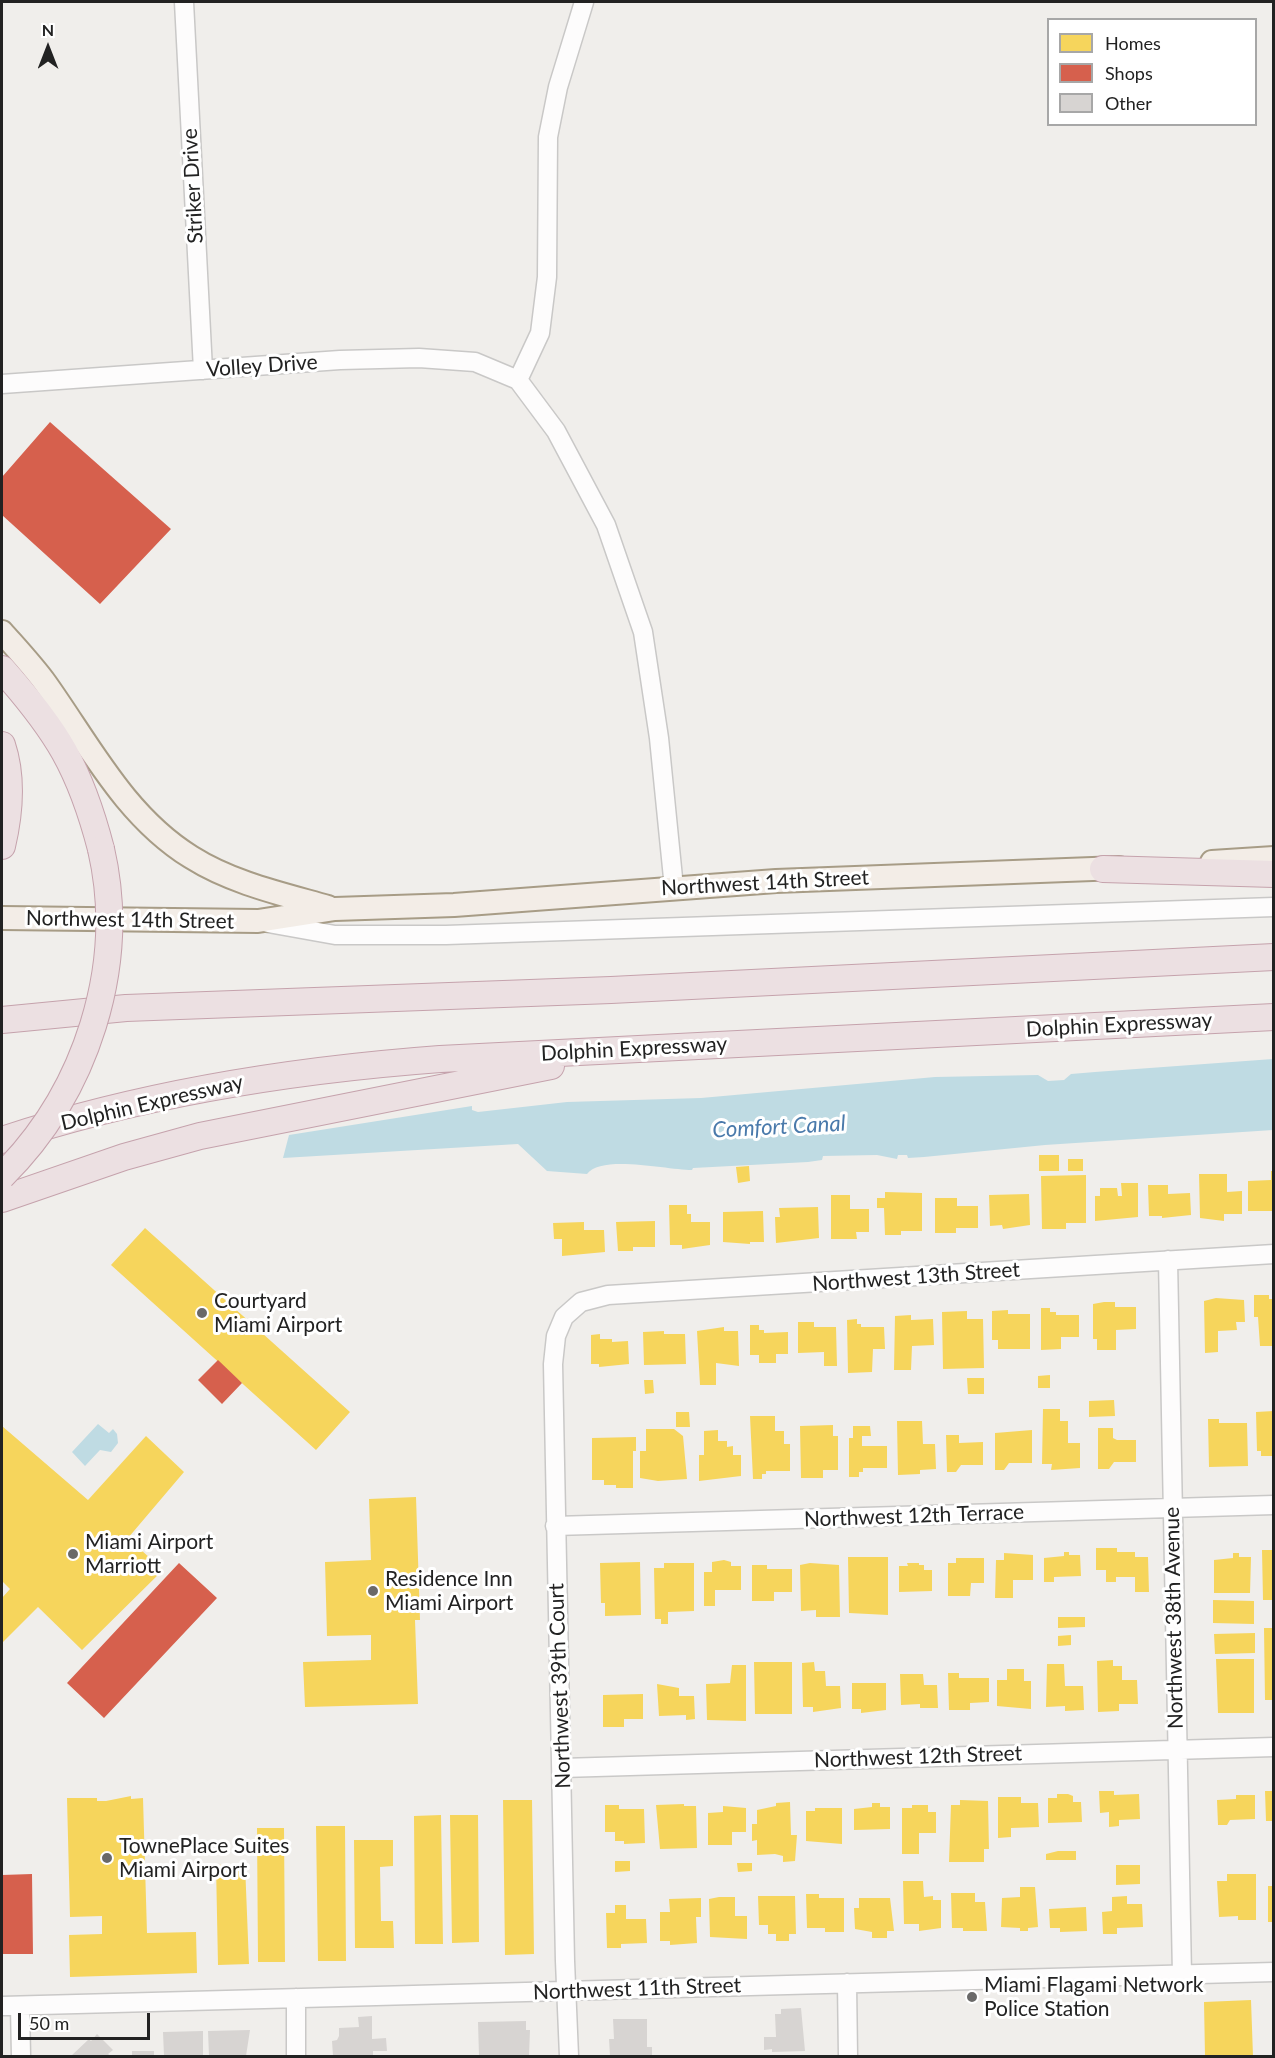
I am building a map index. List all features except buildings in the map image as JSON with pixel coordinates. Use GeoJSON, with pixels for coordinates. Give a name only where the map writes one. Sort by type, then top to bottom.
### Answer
{"type":"FeatureCollection","features":[{"type":"Feature","properties":{"kind":"highway"},"geometry":{"type":"LineString","coordinates":[[2,669],[41,714],[70,759],[87,801],[101,849],[108,889],[109,925],[103,983],[94,1023],[73,1077],[50,1118],[2,1176]]}},
{"type":"Feature","properties":{"kind":"highway"},"geometry":{"type":"LineString","coordinates":[[2,745],[9,783],[8,812],[2,846]]}},
{"type":"Feature","properties":{"kind":"highway"},"geometry":{"type":"LineString","coordinates":[[1103,869],[1274,873]]}},
{"type":"Feature","properties":{"kind":"highway"},"geometry":{"type":"LineString","coordinates":[[2,1020],[126,1008],[610,990],[1274,957]]}},
{"type":"Feature","properties":{"kind":"highway","name":"Dolphin Expressway"},"geometry":{"type":"LineString","coordinates":[[2,1140],[136,1103],[303,1072],[440,1059],[1274,1017]]}},
{"type":"Feature","properties":{"kind":"highway"},"geometry":{"type":"LineString","coordinates":[[2,1199],[124,1156],[200,1136],[630,1050]]}},
{"type":"Feature","properties":{"kind":"main road"},"geometry":{"type":"LineString","coordinates":[[2,632],[45,682],[136,812],[155,831],[192,858],[210,867],[268,890],[335,909]]}},
{"type":"Feature","properties":{"kind":"main road","name":"Northwest 14th Street"},"geometry":{"type":"LineString","coordinates":[[2,918],[258,921],[335,909],[454,905],[776,881],[1103,869],[1274,858]]}},
{"type":"Feature","properties":{"kind":"street","name":"Striker Drive"},"geometry":{"type":"LineString","coordinates":[[184,2],[203,369]]}},
{"type":"Feature","properties":{"kind":"street"},"geometry":{"type":"LineString","coordinates":[[584,2],[558,87],[548,137],[547,277],[540,333],[518,380],[556,431],[606,525],[644,632],[659,738],[674,888]]}},
{"type":"Feature","properties":{"kind":"street","name":"Volley Drive"},"geometry":{"type":"LineString","coordinates":[[2,384],[203,369],[419,358],[476,362],[518,380]]}},
{"type":"Feature","properties":{"kind":"street","name":"Northwest 14th Street"},"geometry":{"type":"LineString","coordinates":[[258,921],[335,935],[446,935],[1274,907]]}},
{"type":"Feature","properties":{"kind":"street","name":"Northwest 13th Street"},"geometry":{"type":"LineString","coordinates":[[564,1317],[581,1302],[608,1295],[1274,1254]]}},
{"type":"Feature","properties":{"kind":"street","name":"Northwest 38th Avenue"},"geometry":{"type":"LineString","coordinates":[[1168,1260],[1182,1976]]}},
{"type":"Feature","properties":{"kind":"street","name":"Northwest 39th Court"},"geometry":{"type":"LineString","coordinates":[[564,1317],[556,1336],[553,1364],[569,2056]]}},
{"type":"Feature","properties":{"kind":"street","name":"Northwest 12th Terrace"},"geometry":{"type":"LineString","coordinates":[[555,1526],[1274,1505]]}},
{"type":"Feature","properties":{"kind":"street","name":"Northwest 12th Street"},"geometry":{"type":"LineString","coordinates":[[562,1768],[1274,1747]]}},
{"type":"Feature","properties":{"kind":"street","name":"Northwest 11th Street"},"geometry":{"type":"LineString","coordinates":[[2,2006],[1274,1972]]}},
{"type":"Feature","properties":{"kind":"street"},"geometry":{"type":"LineString","coordinates":[[847,1983],[848,2056]]}},
{"type":"Feature","properties":{"kind":"street"},"geometry":{"type":"LineString","coordinates":[[296,1998],[296,2056]]}},
{"type":"Feature","properties":{"kind":"street"},"geometry":{"type":"LineString","coordinates":[[20,2006],[21,2056]]}},
{"type":"Feature","properties":{"kind":"water","name":"Comfort Canal"},"geometry":{"type":"Polygon","coordinates":[[[1273,1059],[1273,1130],[1045,1145],[924,1157],[908,1158],[907,1155],[898,1155],[897,1159],[877,1155],[823,1156],[822,1160],[808,1162],[693,1168],[692,1170],[620,1164],[595,1168],[587,1174],[547,1171],[518,1144],[283,1158],[289,1135],[472,1106],[472,1110],[478,1112],[567,1102],[701,1098],[935,1077],[1038,1075],[1048,1081],[1064,1080],[1071,1074],[1273,1059]]]}},
{"type":"Feature","properties":{"kind":"water"},"geometry":{"type":"Polygon","coordinates":[[[98,1424],[109,1433],[113,1429],[117,1434],[118,1443],[111,1452],[100,1450],[85,1466],[72,1452],[98,1424]]]}},
{"type":"Feature","properties":{"kind":"place","name":"Courtyard Miami Airport"},"geometry":{"type":"Point","coordinates":[202,1313]}},
{"type":"Feature","properties":{"kind":"place","name":"Miami Airport Marriott"},"geometry":{"type":"Point","coordinates":[73,1554]}},
{"type":"Feature","properties":{"kind":"place","name":"Residence Inn Miami Airport"},"geometry":{"type":"Point","coordinates":[373,1591]}},
{"type":"Feature","properties":{"kind":"place","name":"TownePlace Suites Miami Airport"},"geometry":{"type":"Point","coordinates":[107,1858]}},
{"type":"Feature","properties":{"kind":"place","name":"Miami Flagami Network Police Station"},"geometry":{"type":"Point","coordinates":[972,1997]}}]}
